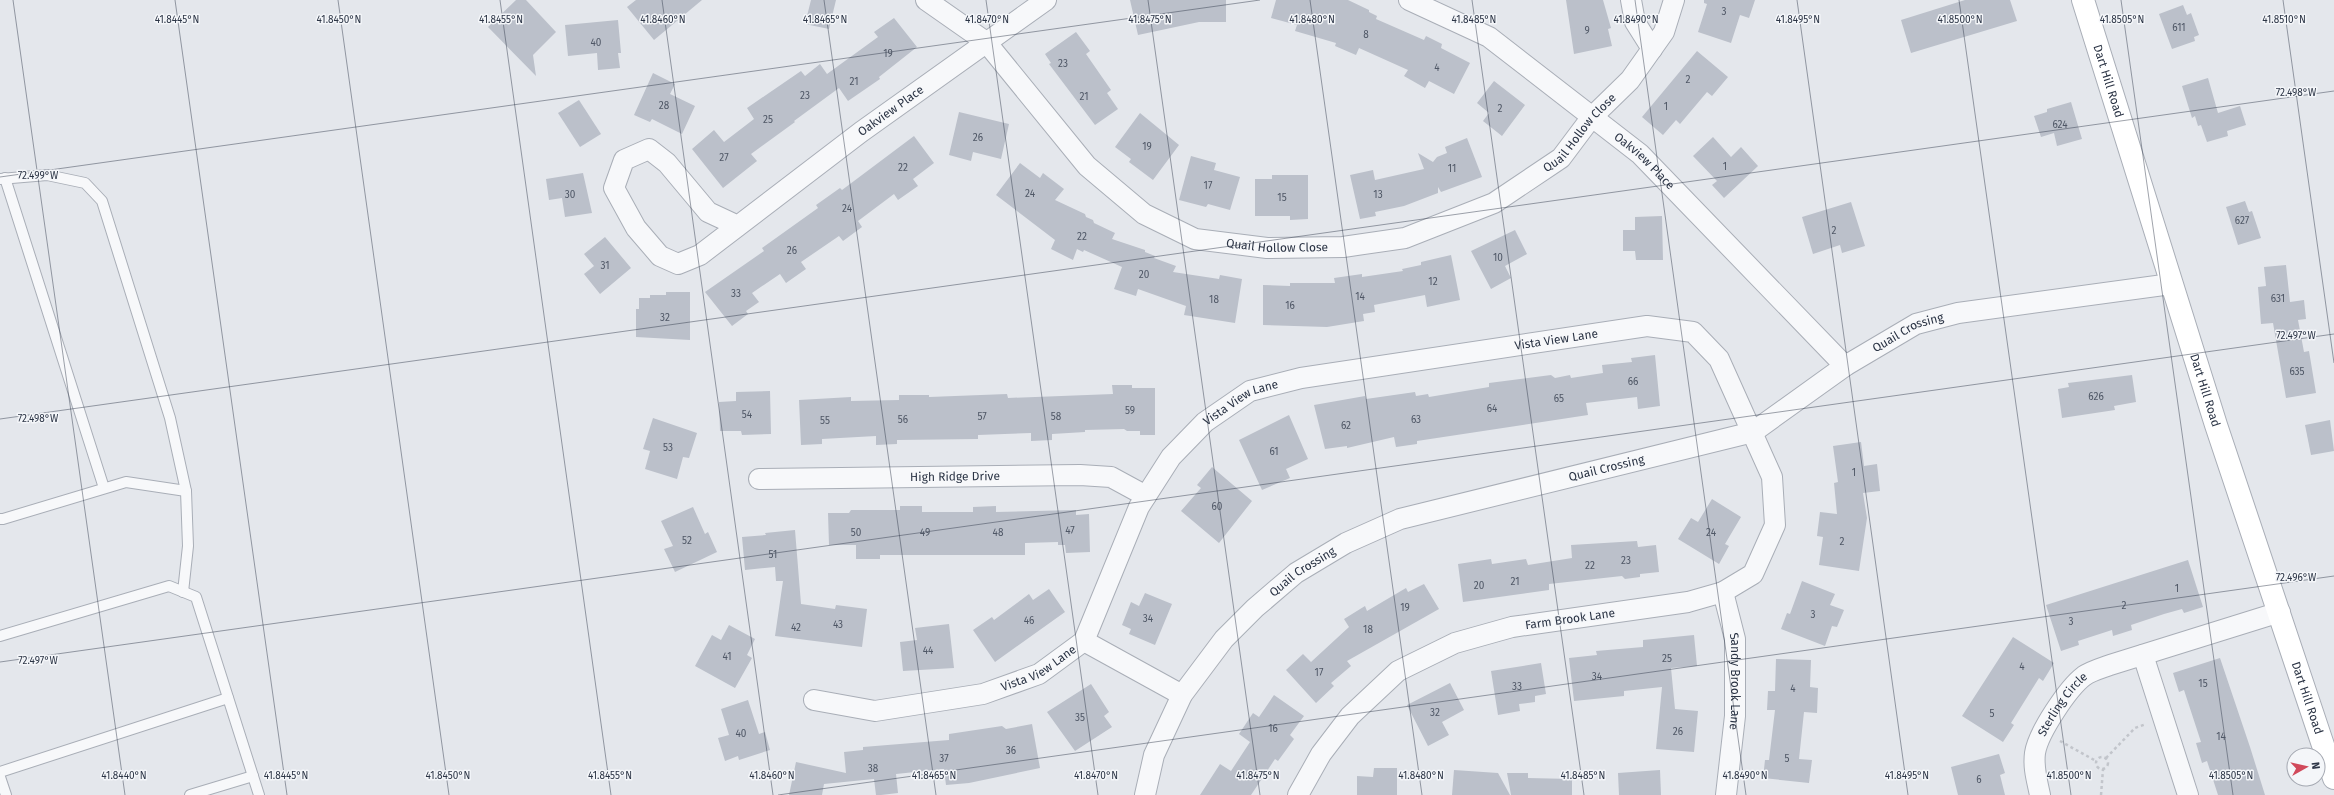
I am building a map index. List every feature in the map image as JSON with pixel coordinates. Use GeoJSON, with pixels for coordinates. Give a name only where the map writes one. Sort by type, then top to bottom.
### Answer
{"type":"FeatureCollection","features":[{"type":"Feature","properties":{"kind":"main road","name":"Dart Hill Road"},"geometry":{"type":"LineString","coordinates":[[2083,0],[2216,425],[2280,612],[2334,778]]}},
{"type":"Feature","properties":{"kind":"street","name":"Quail Hollow Close"},"geometry":{"type":"LineString","coordinates":[[926,0],[986,42],[1087,166],[1144,214],[1195,239],[1260,247],[1343,247],[1405,238],[1494,203],[1561,158],[1592,118],[1630,80],[1664,32],[1674,0]]}},
{"type":"Feature","properties":{"kind":"street","name":"Oakview Place"},"geometry":{"type":"LineString","coordinates":[[738,226],[708,212],[667,163],[649,149],[624,160],[614,188],[636,228],[660,256],[678,264],[700,255],[738,226],[860,132],[1046,0]]}},
{"type":"Feature","properties":{"kind":"street","name":"Oakview Place"},"geometry":{"type":"LineString","coordinates":[[1409,0],[1489,37],[1640,154],[1845,366]]}},
{"type":"Feature","properties":{"kind":"street"},"geometry":{"type":"LineString","coordinates":[[1631,0],[1635,22],[1652,49]]}},
{"type":"Feature","properties":{"kind":"street","name":"Quail Crossing"},"geometry":{"type":"LineString","coordinates":[[1145,795],[1154,755],[1182,695],[1224,639],[1255,608],[1296,574],[1346,543],[1400,519],[1753,432],[1845,366],[1916,324],[1958,312],[2171,284]]}},
{"type":"Feature","properties":{"kind":"street","name":"Vista View Lane"},"geometry":{"type":"LineString","coordinates":[[814,700],[874,711],[983,694],[1039,674],[1084,641],[1139,507],[1171,457],[1205,422],[1250,390],[1301,378],[1647,326],[1693,332],[1719,359],[1753,432]]}},
{"type":"Feature","properties":{"kind":"street","name":"Farm Brook Lane"},"geometry":{"type":"LineString","coordinates":[[1298,795],[1321,754],[1350,716],[1398,671],[1454,644],[1512,627],[1688,602],[1723,592],[1753,574],[1776,525],[1772,477],[1753,432]]}},
{"type":"Feature","properties":{"kind":"street","name":"High Ridge Drive"},"geometry":{"type":"LineString","coordinates":[[758,479],[1080,474],[1111,477],[1146,496]]}},
{"type":"Feature","properties":{"kind":"street","name":"Sandy Brook Lane"},"geometry":{"type":"LineString","coordinates":[[1723,592],[1735,639],[1735,716],[1726,795]]}},
{"type":"Feature","properties":{"kind":"street","name":"Sterling Circle"},"geometry":{"type":"LineString","coordinates":[[2040,795],[2034,770],[2035,751],[2044,731],[2070,691],[2085,675],[2110,665],[2280,612]]}},
{"type":"Feature","properties":{"kind":"street"},"geometry":{"type":"LineString","coordinates":[[1084,641],[1182,695]]}},
{"type":"Feature","properties":{"kind":"street"},"geometry":{"type":"LineString","coordinates":[[2143,655],[2188,795]]}},
{"type":"Feature","properties":{"kind":"lane"},"geometry":{"type":"LineString","coordinates":[[104,488],[3,179],[47,175],[85,183],[102,201],[170,418],[186,491],[188,546],[183,592]]}},
{"type":"Feature","properties":{"kind":"lane"},"geometry":{"type":"LineString","coordinates":[[0,518],[3,520],[126,482],[186,491]]}},
{"type":"Feature","properties":{"kind":"lane"},"geometry":{"type":"LineString","coordinates":[[0,636],[169,586],[196,597],[259,795]]}},
{"type":"Feature","properties":{"kind":"lane"},"geometry":{"type":"LineString","coordinates":[[0,772],[228,698]]}},
{"type":"Feature","properties":{"kind":"lane"},"geometry":{"type":"LineString","coordinates":[[190,795],[253,776]]}},
{"type":"Feature","properties":{"kind":"lane"},"geometry":{"type":"LineString","coordinates":[[0,777],[6,795]]}},
{"type":"Feature","properties":{"kind":"path"},"geometry":{"type":"LineString","coordinates":[[2106,758],[2135,728],[2162,718]]}},
{"type":"Feature","properties":{"kind":"path"},"geometry":{"type":"LineString","coordinates":[[2066,745],[2096,761],[2098,767],[2103,768]]}},
{"type":"Feature","properties":{"kind":"path"},"geometry":{"type":"LineString","coordinates":[[2096,761],[2100,757],[2106,758]]}},
{"type":"Feature","properties":{"kind":"path"},"geometry":{"type":"LineString","coordinates":[[2101,795],[2103,768],[2108,764],[2106,758]]}},
{"type":"Feature","properties":{"kind":"building"},"geometry":{"type":"Polygon","coordinates":[[[516,0],[526,0],[556,32],[533,55],[536,76],[488,27],[516,0]]]}},
{"type":"Feature","properties":{"kind":"building"},"geometry":{"type":"Polygon","coordinates":[[[636,0],[702,0],[654,40],[627,7],[636,0]]]}},
{"type":"Feature","properties":{"kind":"building"},"geometry":{"type":"Polygon","coordinates":[[[811,0],[836,0],[829,29],[805,24],[811,0]]]}},
{"type":"Feature","properties":{"kind":"building"},"geometry":{"type":"Polygon","coordinates":[[[1130,0],[1226,0],[1226,22],[1199,22],[1138,35],[1130,0]]]}},
{"type":"Feature","properties":{"kind":"building"},"geometry":{"type":"Polygon","coordinates":[[[1276,0],[1348,0],[1369,10],[1369,12],[1377,16],[1376,19],[1424,40],[1426,36],[1442,44],[1441,48],[1470,63],[1454,94],[1429,81],[1425,88],[1404,76],[1408,70],[1359,48],[1356,55],[1335,46],[1336,43],[1295,31],[1297,25],[1271,18],[1276,0]]]}},
{"type":"Feature","properties":{"kind":"building"},"geometry":{"type":"Polygon","coordinates":[[[1566,0],[1603,0],[1611,28],[1608,29],[1612,46],[1574,54],[1566,0]]]}},
{"type":"Feature","properties":{"kind":"building"},"geometry":{"type":"Polygon","coordinates":[[[1704,0],[1755,0],[1749,18],[1740,15],[1731,43],[1698,32],[1707,4],[1704,3],[1704,0]]]}},
{"type":"Feature","properties":{"kind":"building"},"geometry":{"type":"Polygon","coordinates":[[[1965,0],[2010,0],[2017,21],[1911,53],[1901,20],[1965,0]]]}},
{"type":"Feature","properties":{"kind":"building"},"geometry":{"type":"Polygon","coordinates":[[[2183,5],[2187,15],[2191,13],[2199,35],[2194,37],[2195,41],[2172,49],[2159,14],[2183,5]]]}},
{"type":"Feature","properties":{"kind":"building"},"geometry":{"type":"Polygon","coordinates":[[[894,18],[917,47],[879,77],[880,79],[848,101],[839,88],[751,154],[757,161],[723,188],[692,149],[714,130],[724,142],[754,119],[747,108],[801,71],[805,76],[820,64],[827,74],[878,37],[874,32],[894,18]]]}},
{"type":"Feature","properties":{"kind":"building"},"geometry":{"type":"Polygon","coordinates":[[[618,20],[621,53],[618,53],[620,68],[598,70],[597,53],[568,56],[565,25],[618,20]]]}},
{"type":"Feature","properties":{"kind":"building"},"geometry":{"type":"Polygon","coordinates":[[[1076,32],[1090,51],[1086,54],[1111,90],[1107,93],[1118,109],[1095,125],[1049,64],[1051,63],[1045,54],[1076,32]]]}},
{"type":"Feature","properties":{"kind":"building"},"geometry":{"type":"Polygon","coordinates":[[[1697,51],[1728,77],[1712,96],[1707,92],[1680,124],[1676,120],[1663,135],[1642,117],[1697,51]]]}},
{"type":"Feature","properties":{"kind":"building"},"geometry":{"type":"Polygon","coordinates":[[[653,73],[675,84],[670,94],[695,106],[682,134],[652,119],[650,122],[634,115],[653,73]]]}},
{"type":"Feature","properties":{"kind":"building"},"geometry":{"type":"Polygon","coordinates":[[[2208,78],[2218,113],[2240,106],[2246,125],[2227,131],[2228,136],[2207,142],[2201,125],[2198,126],[2195,116],[2192,118],[2182,86],[2208,78]]]}},
{"type":"Feature","properties":{"kind":"building"},"geometry":{"type":"Polygon","coordinates":[[[1494,81],[1525,105],[1502,136],[1483,121],[1489,113],[1477,103],[1494,81]]]}},
{"type":"Feature","properties":{"kind":"building"},"geometry":{"type":"Polygon","coordinates":[[[579,100],[601,134],[580,147],[558,113],[579,100]]]}},
{"type":"Feature","properties":{"kind":"building"},"geometry":{"type":"Polygon","coordinates":[[[2071,102],[2082,139],[2057,146],[2054,133],[2041,137],[2034,116],[2047,112],[2047,109],[2071,102]]]}},
{"type":"Feature","properties":{"kind":"building"},"geometry":{"type":"Polygon","coordinates":[[[959,112],[1009,124],[1001,159],[973,152],[971,161],[949,155],[959,112]]]}},
{"type":"Feature","properties":{"kind":"building"},"geometry":{"type":"Polygon","coordinates":[[[1140,113],[1179,145],[1153,180],[1129,162],[1131,159],[1115,147],[1140,113]]]}},
{"type":"Feature","properties":{"kind":"building"},"geometry":{"type":"Polygon","coordinates":[[[914,136],[934,163],[913,179],[918,186],[898,200],[894,194],[858,221],[862,227],[843,241],[839,236],[801,262],[806,269],[786,283],[780,274],[752,293],[759,302],[746,311],[748,314],[732,326],[705,292],[764,251],[762,248],[818,208],[816,205],[840,188],[842,190],[914,136]]]}},
{"type":"Feature","properties":{"kind":"building"},"geometry":{"type":"Polygon","coordinates":[[[1713,137],[1731,157],[1741,147],[1758,166],[1724,198],[1712,185],[1717,181],[1693,156],[1713,137]]]}},
{"type":"Feature","properties":{"kind":"building"},"geometry":{"type":"Polygon","coordinates":[[[1467,138],[1482,177],[1441,192],[1438,187],[1438,193],[1404,206],[1375,212],[1376,216],[1360,219],[1350,175],[1373,170],[1375,180],[1424,169],[1418,153],[1433,162],[1437,157],[1447,153],[1445,147],[1467,138]]]}},
{"type":"Feature","properties":{"kind":"building"},"geometry":{"type":"Polygon","coordinates":[[[1191,156],[1216,163],[1214,170],[1240,177],[1230,210],[1208,204],[1206,207],[1179,200],[1191,156]]]}},
{"type":"Feature","properties":{"kind":"building"},"geometry":{"type":"Polygon","coordinates":[[[1020,163],[1040,178],[1043,173],[1064,189],[1055,200],[1085,214],[1086,217],[1093,220],[1094,223],[1115,233],[1112,239],[1145,250],[1145,252],[1155,256],[1154,258],[1176,266],[1173,272],[1219,279],[1220,275],[1242,279],[1235,323],[1184,315],[1186,306],[1138,289],[1136,296],[1114,289],[1122,267],[1084,250],[1083,252],[1077,249],[1073,260],[1051,249],[1055,240],[996,195],[1020,163]]]}},
{"type":"Feature","properties":{"kind":"building"},"geometry":{"type":"Polygon","coordinates":[[[583,173],[592,213],[565,217],[562,198],[549,200],[546,179],[583,173]]]}},
{"type":"Feature","properties":{"kind":"building"},"geometry":{"type":"Polygon","coordinates":[[[1272,175],[1308,175],[1308,219],[1290,220],[1290,216],[1255,216],[1255,179],[1272,179],[1272,175]]]}},
{"type":"Feature","properties":{"kind":"building"},"geometry":{"type":"Polygon","coordinates":[[[2245,201],[2249,212],[2252,211],[2261,238],[2238,245],[2226,207],[2245,201]]]}},
{"type":"Feature","properties":{"kind":"building"},"geometry":{"type":"Polygon","coordinates":[[[1851,202],[1865,246],[1842,253],[1840,245],[1813,254],[1802,217],[1851,202]]]}},
{"type":"Feature","properties":{"kind":"building"},"geometry":{"type":"Polygon","coordinates":[[[1662,216],[1663,260],[1636,260],[1635,251],[1623,251],[1623,230],[1635,230],[1635,217],[1662,216]]]}},
{"type":"Feature","properties":{"kind":"building"},"geometry":{"type":"Polygon","coordinates":[[[1515,230],[1527,254],[1505,266],[1511,278],[1491,289],[1471,251],[1515,230]]]}},
{"type":"Feature","properties":{"kind":"building"},"geometry":{"type":"Polygon","coordinates":[[[605,237],[631,268],[600,294],[584,274],[594,266],[584,254],[605,237]]]}},
{"type":"Feature","properties":{"kind":"building"},"geometry":{"type":"Polygon","coordinates":[[[1451,255],[1460,300],[1427,307],[1425,295],[1374,305],[1375,312],[1363,314],[1364,321],[1327,327],[1263,325],[1263,285],[1290,286],[1290,283],[1335,283],[1334,278],[1362,274],[1362,277],[1403,271],[1402,269],[1421,265],[1421,262],[1451,255]]]}},
{"type":"Feature","properties":{"kind":"building"},"geometry":{"type":"Polygon","coordinates":[[[2286,265],[2290,302],[2304,300],[2306,319],[2298,320],[2304,352],[2309,351],[2316,393],[2286,398],[2273,323],[2261,324],[2258,287],[2266,286],[2264,267],[2286,265]]]}},
{"type":"Feature","properties":{"kind":"building"},"geometry":{"type":"Polygon","coordinates":[[[666,292],[690,292],[690,340],[636,337],[636,309],[639,309],[639,298],[650,298],[650,295],[666,295],[666,292]]]}},
{"type":"Feature","properties":{"kind":"building"},"geometry":{"type":"Polygon","coordinates":[[[1655,355],[1660,406],[1638,409],[1637,397],[1586,403],[1588,415],[1417,441],[1417,444],[1396,447],[1394,437],[1347,448],[1347,446],[1325,449],[1314,405],[1365,396],[1366,399],[1415,392],[1416,396],[1428,394],[1429,397],[1489,387],[1489,383],[1551,375],[1555,378],[1570,375],[1571,378],[1603,373],[1602,365],[1632,362],[1631,358],[1655,355]]]}},
{"type":"Feature","properties":{"kind":"building"},"geometry":{"type":"Polygon","coordinates":[[[2132,375],[2136,402],[2114,406],[2115,410],[2062,418],[2058,389],[2069,387],[2068,383],[2132,375]]]}},
{"type":"Feature","properties":{"kind":"building"},"geometry":{"type":"Polygon","coordinates":[[[1112,385],[1132,385],[1132,388],[1155,388],[1155,435],[1140,435],[1140,431],[1127,431],[1124,429],[1085,430],[1085,432],[1052,434],[1052,440],[1031,441],[1031,433],[978,435],[978,439],[897,440],[897,444],[876,445],[876,436],[822,439],[822,444],[801,445],[799,400],[851,397],[851,401],[899,400],[899,395],[929,395],[929,397],[1007,394],[1008,398],[1113,394],[1112,385]]]}},
{"type":"Feature","properties":{"kind":"building"},"geometry":{"type":"Polygon","coordinates":[[[770,391],[771,434],[742,435],[741,431],[720,431],[719,402],[736,401],[736,392],[770,391]]]}},
{"type":"Feature","properties":{"kind":"building"},"geometry":{"type":"Polygon","coordinates":[[[1289,415],[1308,459],[1286,469],[1290,478],[1262,490],[1239,440],[1289,415]]]}},
{"type":"Feature","properties":{"kind":"building"},"geometry":{"type":"Polygon","coordinates":[[[653,418],[697,433],[689,458],[683,457],[677,479],[645,469],[650,451],[643,449],[653,418]]]}},
{"type":"Feature","properties":{"kind":"building"},"geometry":{"type":"Polygon","coordinates":[[[2330,420],[2334,451],[2311,455],[2305,425],[2330,420]]]}},
{"type":"Feature","properties":{"kind":"building"},"geometry":{"type":"Polygon","coordinates":[[[1861,442],[1864,466],[1877,464],[1880,491],[1863,493],[1867,518],[1859,571],[1819,565],[1823,537],[1817,536],[1820,512],[1837,514],[1834,483],[1838,482],[1833,446],[1861,442]]]}},
{"type":"Feature","properties":{"kind":"building"},"geometry":{"type":"Polygon","coordinates":[[[1212,467],[1252,501],[1219,543],[1181,511],[1201,488],[1197,485],[1212,467]]]}},
{"type":"Feature","properties":{"kind":"building"},"geometry":{"type":"Polygon","coordinates":[[[1712,499],[1741,517],[1725,544],[1729,546],[1719,564],[1678,539],[1691,518],[1698,522],[1712,499]]]}},
{"type":"Feature","properties":{"kind":"building"},"geometry":{"type":"Polygon","coordinates":[[[900,506],[922,506],[922,512],[973,512],[973,507],[996,506],[996,512],[1076,510],[1076,515],[1089,514],[1090,552],[1066,553],[1065,545],[1058,545],[1058,542],[1025,543],[1025,555],[880,555],[880,559],[856,559],[856,545],[829,545],[828,513],[849,513],[851,510],[900,510],[900,506]]]}},
{"type":"Feature","properties":{"kind":"building"},"geometry":{"type":"Polygon","coordinates":[[[693,507],[705,534],[708,532],[717,552],[675,572],[664,549],[673,546],[661,521],[693,507]]]}},
{"type":"Feature","properties":{"kind":"building"},"geometry":{"type":"Polygon","coordinates":[[[795,530],[801,604],[835,609],[836,605],[867,609],[862,647],[775,636],[783,581],[776,581],[775,567],[745,570],[742,537],[795,530]]]}},
{"type":"Feature","properties":{"kind":"building"},"geometry":{"type":"Polygon","coordinates":[[[1637,541],[1638,547],[1656,545],[1659,572],[1640,574],[1640,577],[1625,579],[1622,576],[1549,584],[1549,590],[1463,602],[1458,564],[1491,559],[1492,564],[1526,559],[1528,565],[1572,558],[1571,545],[1637,541]]]}},
{"type":"Feature","properties":{"kind":"building"},"geometry":{"type":"Polygon","coordinates":[[[2188,560],[2203,607],[2184,613],[2182,609],[2164,614],[2131,625],[2132,630],[2113,636],[2112,630],[2078,641],[2079,645],[2061,651],[2046,605],[2188,560]]]}},
{"type":"Feature","properties":{"kind":"building"},"geometry":{"type":"Polygon","coordinates":[[[1802,581],[1835,594],[1830,605],[1844,610],[1837,627],[1832,626],[1825,646],[1781,629],[1787,613],[1790,614],[1802,581]]]}},
{"type":"Feature","properties":{"kind":"building"},"geometry":{"type":"Polygon","coordinates":[[[1424,584],[1439,609],[1347,661],[1351,666],[1331,683],[1334,686],[1316,703],[1286,670],[1303,654],[1311,662],[1349,627],[1344,619],[1365,606],[1367,611],[1406,588],[1408,592],[1424,584]]]}},
{"type":"Feature","properties":{"kind":"building"},"geometry":{"type":"Polygon","coordinates":[[[1049,589],[1065,612],[995,662],[973,630],[992,617],[994,620],[1029,594],[1033,600],[1049,589]]]}},
{"type":"Feature","properties":{"kind":"building"},"geometry":{"type":"Polygon","coordinates":[[[1145,593],[1172,604],[1155,645],[1129,634],[1131,629],[1122,625],[1131,602],[1139,606],[1145,593]]]}},
{"type":"Feature","properties":{"kind":"building"},"geometry":{"type":"Polygon","coordinates":[[[949,624],[954,668],[903,671],[900,642],[917,640],[915,628],[949,624]]]}},
{"type":"Feature","properties":{"kind":"building"},"geometry":{"type":"Polygon","coordinates":[[[729,625],[755,639],[747,655],[752,658],[735,688],[695,666],[712,635],[721,640],[729,625]]]}},
{"type":"Feature","properties":{"kind":"building"},"geometry":{"type":"Polygon","coordinates":[[[1694,635],[1697,666],[1671,668],[1675,709],[1698,711],[1694,752],[1656,749],[1662,687],[1624,691],[1624,696],[1574,701],[1569,658],[1597,655],[1596,651],[1643,647],[1643,640],[1694,635]]]}},
{"type":"Feature","properties":{"kind":"building"},"geometry":{"type":"Polygon","coordinates":[[[2013,637],[2054,663],[2043,681],[2039,678],[2011,723],[2014,725],[2003,742],[1962,716],[2013,637]]]}},
{"type":"Feature","properties":{"kind":"building"},"geometry":{"type":"Polygon","coordinates":[[[2220,658],[2265,795],[2218,795],[2207,761],[2202,763],[2196,743],[2201,742],[2184,690],[2179,692],[2173,673],[2220,658]]]}},
{"type":"Feature","properties":{"kind":"building"},"geometry":{"type":"Polygon","coordinates":[[[1776,659],[1811,660],[1810,687],[1818,688],[1817,713],[1804,712],[1799,759],[1812,760],[1809,783],[1763,778],[1765,760],[1769,760],[1775,710],[1767,710],[1768,691],[1775,691],[1776,659]]]}},
{"type":"Feature","properties":{"kind":"building"},"geometry":{"type":"Polygon","coordinates":[[[1541,663],[1546,694],[1535,696],[1535,702],[1519,704],[1520,711],[1498,715],[1491,671],[1541,663]]]}},
{"type":"Feature","properties":{"kind":"building"},"geometry":{"type":"Polygon","coordinates":[[[1450,683],[1464,710],[1442,722],[1449,735],[1428,746],[1407,705],[1450,683]]]}},
{"type":"Feature","properties":{"kind":"building"},"geometry":{"type":"Polygon","coordinates":[[[1091,684],[1109,712],[1104,716],[1112,727],[1075,751],[1047,712],[1091,684]]]}},
{"type":"Feature","properties":{"kind":"building"},"geometry":{"type":"Polygon","coordinates":[[[1274,695],[1304,716],[1290,735],[1294,739],[1278,761],[1275,759],[1251,795],[1200,795],[1220,764],[1231,771],[1250,742],[1239,734],[1253,713],[1259,717],[1274,695]]]}},
{"type":"Feature","properties":{"kind":"building"},"geometry":{"type":"Polygon","coordinates":[[[748,700],[759,734],[765,732],[770,750],[739,760],[738,756],[725,761],[718,738],[729,735],[721,709],[748,700]]]}},
{"type":"Feature","properties":{"kind":"building"},"geometry":{"type":"Polygon","coordinates":[[[1032,724],[1040,768],[969,783],[946,785],[944,769],[896,774],[898,793],[881,795],[876,795],[874,779],[824,784],[822,795],[789,795],[796,762],[846,773],[844,752],[863,750],[863,747],[949,740],[949,734],[1002,726],[1006,729],[1032,724]]]}},
{"type":"Feature","properties":{"kind":"building"},"geometry":{"type":"Polygon","coordinates":[[[1999,754],[2005,773],[2000,775],[2005,795],[1958,795],[1951,767],[1999,754]]]}},
{"type":"Feature","properties":{"kind":"building"},"geometry":{"type":"Polygon","coordinates":[[[1374,768],[1397,768],[1397,795],[1357,795],[1357,776],[1373,777],[1374,768]]]}},
{"type":"Feature","properties":{"kind":"building"},"geometry":{"type":"Polygon","coordinates":[[[1454,770],[1498,773],[1510,795],[1452,795],[1454,770]]]}},
{"type":"Feature","properties":{"kind":"building"},"geometry":{"type":"Polygon","coordinates":[[[1660,770],[1661,795],[1619,795],[1618,773],[1660,770]]]}},
{"type":"Feature","properties":{"kind":"building"},"geometry":{"type":"Polygon","coordinates":[[[1507,773],[1528,773],[1528,778],[1572,779],[1572,795],[1511,795],[1507,773]]]}}]}
